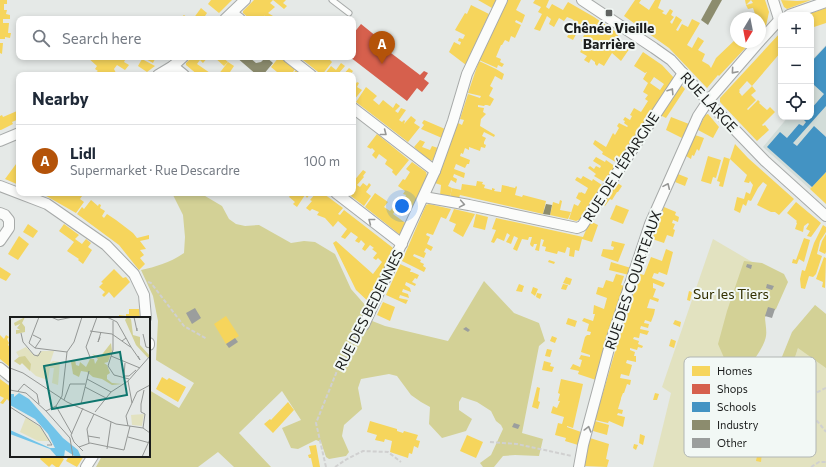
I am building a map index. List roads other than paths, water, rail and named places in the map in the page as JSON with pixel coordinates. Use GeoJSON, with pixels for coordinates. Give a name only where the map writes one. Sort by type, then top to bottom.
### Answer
{"type":"FeatureCollection","features":[{"type":"Feature","properties":{"kind":"street"},"geometry":{"type":"LineString","coordinates":[[233,16],[245,0]]}},
{"type":"Feature","properties":{"kind":"street","name":"RUE DES BEDENNES"},"geometry":{"type":"LineString","coordinates":[[364,325],[424,197],[453,121],[467,74],[502,0]]}},
{"type":"Feature","properties":{"kind":"street","name":"RUE LARGE"},"geometry":{"type":"LineString","coordinates":[[582,0],[671,60],[765,161],[826,216]]}},
{"type":"Feature","properties":{"kind":"street"},"geometry":{"type":"LineString","coordinates":[[773,0],[778,13]]}},
{"type":"Feature","properties":{"kind":"street"},"geometry":{"type":"LineString","coordinates":[[798,12],[826,2]]}},
{"type":"Feature","properties":{"kind":"street","name":"RUE DES COURTEAUX"},"geometry":{"type":"LineString","coordinates":[[766,35],[778,20]]}},
{"type":"Feature","properties":{"kind":"street","name":"RUE DES COURTEAUX"},"geometry":{"type":"LineString","coordinates":[[580,462],[612,341],[650,224],[698,116],[708,101],[755,48]]}},
{"type":"Feature","properties":{"kind":"street"},"geometry":{"type":"LineString","coordinates":[[163,72],[180,60]]}},
{"type":"Feature","properties":{"kind":"street"},"geometry":{"type":"LineString","coordinates":[[292,60],[307,72]]}},
{"type":"Feature","properties":{"kind":"street"},"geometry":{"type":"LineString","coordinates":[[173,66],[180,72]]}},
{"type":"Feature","properties":{"kind":"street","name":"RUE DE L'ÉPARGNE"},"geometry":{"type":"LineString","coordinates":[[424,197],[577,228],[582,226],[683,74]]}},
{"type":"Feature","properties":{"kind":"street"},"geometry":{"type":"LineString","coordinates":[[356,110],[435,171]]}},
{"type":"Feature","properties":{"kind":"street"},"geometry":{"type":"LineString","coordinates":[[0,141],[16,134]]}},
{"type":"Feature","properties":{"kind":"street"},"geometry":{"type":"LineString","coordinates":[[0,186],[16,192]]}},
{"type":"Feature","properties":{"kind":"street"},"geometry":{"type":"LineString","coordinates":[[26,196],[47,204],[106,245],[134,274],[144,295],[146,317]]}},
{"type":"Feature","properties":{"kind":"street"},"geometry":{"type":"LineString","coordinates":[[340,196],[402,244]]}},
{"type":"Feature","properties":{"kind":"street"},"geometry":{"type":"LineString","coordinates":[[0,213],[5,215],[9,220],[8,228],[0,241]]}},
{"type":"Feature","properties":{"kind":"street"},"geometry":{"type":"LineString","coordinates":[[0,368],[10,376]]}},
{"type":"Feature","properties":{"kind":"street"},"geometry":{"type":"LineString","coordinates":[[86,467],[92,457]]}},
{"type":"Feature","properties":{"kind":"lane"},"geometry":{"type":"LineString","coordinates":[[332,0],[349,13]]}},
{"type":"Feature","properties":{"kind":"place","name":"Chênée Vieille Barrière"},"geometry":{"type":"Point","coordinates":[609,13]}},
{"type":"Feature","properties":{"kind":"place","name":"Lidl"},"geometry":{"type":"Point","coordinates":[382,64]}},
{"type":"Feature","properties":{"kind":"park label","name":"Sur les Tiers"},"geometry":{"type":"Point","coordinates":[731,294]}}]}
